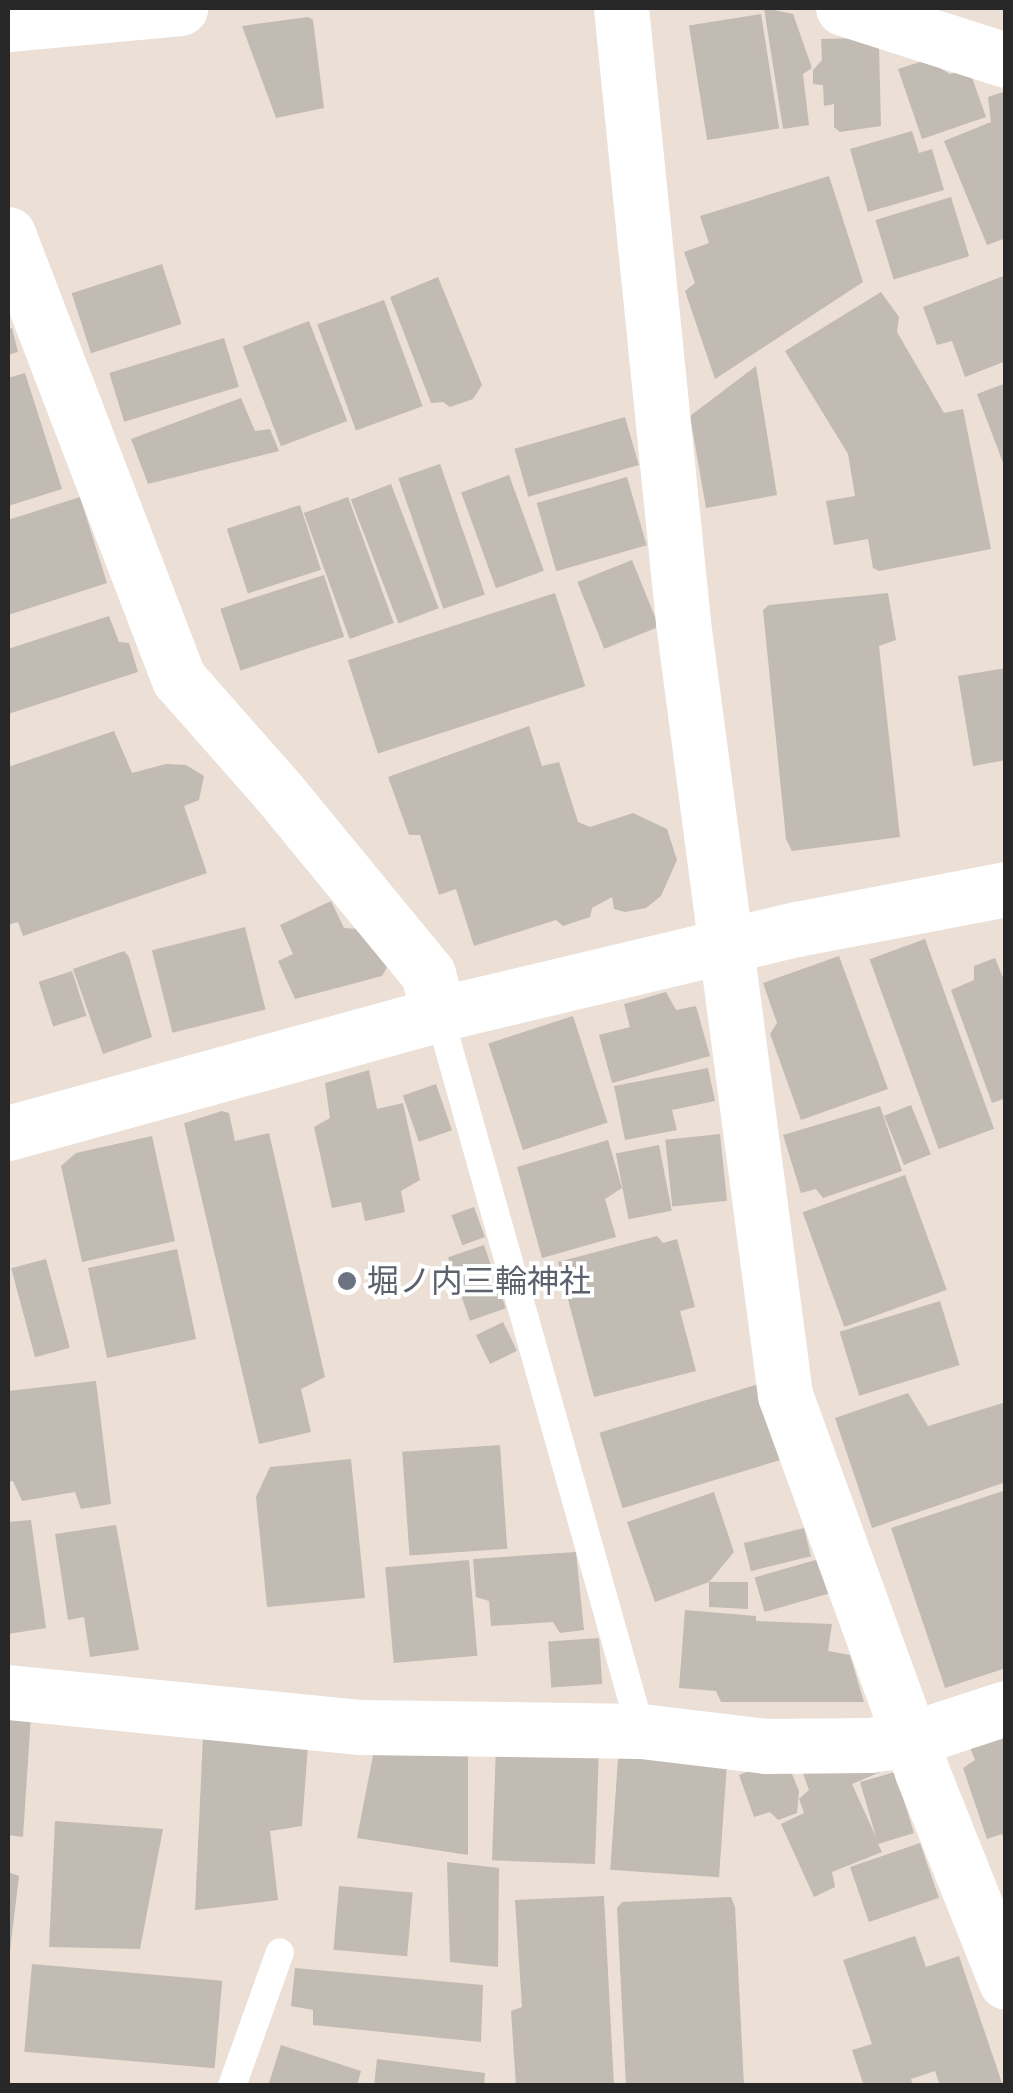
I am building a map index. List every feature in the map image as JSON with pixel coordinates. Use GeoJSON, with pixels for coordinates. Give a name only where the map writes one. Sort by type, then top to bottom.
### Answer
{"type":"FeatureCollection","features":[{"type":"Feature","properties":{"kind":"street"},"geometry":{"type":"LineString","coordinates":[[8,24],[180,8]]}},
{"type":"Feature","properties":{"kind":"street"},"geometry":{"type":"LineString","coordinates":[[621,8],[683,622],[785,1395],[911,1739],[1006,1982]]}},
{"type":"Feature","properties":{"kind":"street"},"geometry":{"type":"LineString","coordinates":[[843,8],[1006,60]]}},
{"type":"Feature","properties":{"kind":"street"},"geometry":{"type":"LineString","coordinates":[[8,234],[179,679],[277,790],[428,974],[439,1014]]}},
{"type":"Feature","properties":{"kind":"street"},"geometry":{"type":"LineString","coordinates":[[8,1133],[439,1014],[725,946],[1006,889]]}},
{"type":"Feature","properties":{"kind":"street"},"geometry":{"type":"LineString","coordinates":[[8,1692],[360,1727],[640,1732],[766,1746],[870,1745],[911,1739],[1006,1708]]}},
{"type":"Feature","properties":{"kind":"lane"},"geometry":{"type":"LineString","coordinates":[[439,1014],[640,1732]]}},
{"type":"Feature","properties":{"kind":"lane"},"geometry":{"type":"LineString","coordinates":[[232,2086],[280,1952]]}},
{"type":"Feature","properties":{"kind":"building"},"geometry":{"type":"Polygon","coordinates":[[[764,8],[793,14],[812,68],[803,74],[809,125],[783,129],[764,8]]]}},
{"type":"Feature","properties":{"kind":"building"},"geometry":{"type":"Polygon","coordinates":[[[761,14],[779,129],[707,140],[689,25],[761,14]]]}},
{"type":"Feature","properties":{"kind":"building"},"geometry":{"type":"Polygon","coordinates":[[[308,17],[313,20],[324,108],[276,118],[242,26],[308,17]]]}},
{"type":"Feature","properties":{"kind":"building"},"geometry":{"type":"Polygon","coordinates":[[[862,38],[879,47],[881,126],[840,132],[834,127],[834,104],[824,106],[823,85],[813,84],[813,70],[822,60],[821,39],[862,38]]]}},
{"type":"Feature","properties":{"kind":"building"},"geometry":{"type":"Polygon","coordinates":[[[926,60],[950,74],[969,69],[986,117],[922,139],[898,69],[926,60]]]}},
{"type":"Feature","properties":{"kind":"building"},"geometry":{"type":"Polygon","coordinates":[[[1006,91],[1006,238],[987,245],[944,141],[991,122],[988,97],[1006,91]]]}},
{"type":"Feature","properties":{"kind":"building"},"geometry":{"type":"Polygon","coordinates":[[[912,131],[919,153],[932,149],[944,190],[868,212],[850,149],[912,131]]]}},
{"type":"Feature","properties":{"kind":"building"},"geometry":{"type":"Polygon","coordinates":[[[829,176],[863,282],[715,379],[685,291],[695,283],[684,252],[709,243],[700,216],[829,176]]]}},
{"type":"Feature","properties":{"kind":"building"},"geometry":{"type":"Polygon","coordinates":[[[951,197],[969,256],[894,279],[875,220],[951,197]]]}},
{"type":"Feature","properties":{"kind":"building"},"geometry":{"type":"Polygon","coordinates":[[[162,264],[181,324],[91,353],[72,293],[162,264]]]}},
{"type":"Feature","properties":{"kind":"building"},"geometry":{"type":"Polygon","coordinates":[[[1006,275],[1006,361],[965,377],[952,341],[937,345],[923,307],[1006,275]]]}},
{"type":"Feature","properties":{"kind":"building"},"geometry":{"type":"Polygon","coordinates":[[[438,277],[482,385],[473,399],[450,407],[443,402],[431,403],[390,297],[438,277]]]}},
{"type":"Feature","properties":{"kind":"building"},"geometry":{"type":"Polygon","coordinates":[[[881,292],[899,317],[897,332],[944,413],[963,409],[991,549],[879,571],[873,568],[868,539],[834,545],[826,501],[855,496],[848,454],[785,351],[881,292]]]}},
{"type":"Feature","properties":{"kind":"building"},"geometry":{"type":"Polygon","coordinates":[[[384,300],[423,406],[356,430],[317,324],[384,300]]]}},
{"type":"Feature","properties":{"kind":"building"},"geometry":{"type":"Polygon","coordinates":[[[309,321],[347,421],[281,446],[243,346],[309,321]]]}},
{"type":"Feature","properties":{"kind":"building"},"geometry":{"type":"Polygon","coordinates":[[[12,328],[18,352],[8,355],[8,329],[12,328]]]}},
{"type":"Feature","properties":{"kind":"building"},"geometry":{"type":"Polygon","coordinates":[[[224,338],[239,387],[124,422],[109,373],[224,338]]]}},
{"type":"Feature","properties":{"kind":"building"},"geometry":{"type":"Polygon","coordinates":[[[756,366],[777,495],[706,508],[690,416],[756,366]]]}},
{"type":"Feature","properties":{"kind":"building"},"geometry":{"type":"Polygon","coordinates":[[[25,373],[62,489],[8,506],[8,378],[25,373]]]}},
{"type":"Feature","properties":{"kind":"building"},"geometry":{"type":"Polygon","coordinates":[[[1006,383],[1006,468],[1005,468],[977,394],[1006,383]]]}},
{"type":"Feature","properties":{"kind":"building"},"geometry":{"type":"Polygon","coordinates":[[[241,398],[255,431],[270,429],[279,451],[148,484],[131,439],[241,398]]]}},
{"type":"Feature","properties":{"kind":"building"},"geometry":{"type":"Polygon","coordinates":[[[625,417],[639,465],[528,497],[514,449],[625,417]]]}},
{"type":"Feature","properties":{"kind":"building"},"geometry":{"type":"Polygon","coordinates":[[[440,464],[485,594],[443,609],[398,478],[440,464]]]}},
{"type":"Feature","properties":{"kind":"building"},"geometry":{"type":"Polygon","coordinates":[[[509,475],[544,571],[496,588],[461,492],[509,475]]]}},
{"type":"Feature","properties":{"kind":"building"},"geometry":{"type":"Polygon","coordinates":[[[627,477],[647,545],[556,571],[537,503],[627,477]]]}},
{"type":"Feature","properties":{"kind":"building"},"geometry":{"type":"Polygon","coordinates":[[[391,484],[439,608],[399,624],[351,499],[391,484]]]}},
{"type":"Feature","properties":{"kind":"building"},"geometry":{"type":"Polygon","coordinates":[[[80,497],[107,583],[8,615],[8,520],[80,497]]]}},
{"type":"Feature","properties":{"kind":"building"},"geometry":{"type":"Polygon","coordinates":[[[348,497],[394,623],[350,639],[304,513],[348,497]]]}},
{"type":"Feature","properties":{"kind":"building"},"geometry":{"type":"Polygon","coordinates":[[[300,505],[321,570],[248,593],[227,529],[300,505]]]}},
{"type":"Feature","properties":{"kind":"building"},"geometry":{"type":"Polygon","coordinates":[[[632,560],[659,627],[604,649],[577,582],[632,560]]]}},
{"type":"Feature","properties":{"kind":"building"},"geometry":{"type":"Polygon","coordinates":[[[324,575],[344,637],[240,671],[220,609],[324,575]]]}},
{"type":"Feature","properties":{"kind":"building"},"geometry":{"type":"Polygon","coordinates":[[[555,593],[585,686],[378,754],[348,660],[555,593]]]}},
{"type":"Feature","properties":{"kind":"building"},"geometry":{"type":"Polygon","coordinates":[[[888,593],[896,640],[879,646],[900,837],[792,851],[786,839],[763,610],[769,605],[888,593]]]}},
{"type":"Feature","properties":{"kind":"building"},"geometry":{"type":"Polygon","coordinates":[[[109,616],[119,642],[129,643],[138,672],[8,714],[8,649],[109,616]]]}},
{"type":"Feature","properties":{"kind":"building"},"geometry":{"type":"Polygon","coordinates":[[[1006,668],[1006,760],[973,766],[958,676],[1006,668]]]}},
{"type":"Feature","properties":{"kind":"building"},"geometry":{"type":"Polygon","coordinates":[[[529,726],[542,766],[559,762],[578,822],[590,827],[633,813],[667,829],[677,860],[661,896],[646,908],[625,912],[614,909],[612,897],[592,908],[590,917],[563,926],[556,920],[474,946],[456,889],[439,895],[420,835],[409,835],[388,777],[529,726]]]}},
{"type":"Feature","properties":{"kind":"building"},"geometry":{"type":"Polygon","coordinates":[[[114,731],[132,773],[166,764],[186,765],[204,776],[199,800],[184,806],[207,873],[23,936],[18,922],[8,925],[8,767],[114,731]]]}},
{"type":"Feature","properties":{"kind":"building"},"geometry":{"type":"Polygon","coordinates":[[[331,901],[344,928],[358,929],[387,967],[382,976],[295,999],[278,961],[293,954],[280,925],[331,901]]]}},
{"type":"Feature","properties":{"kind":"building"},"geometry":{"type":"Polygon","coordinates":[[[245,927],[266,1009],[172,1033],[152,950],[245,927]]]}},
{"type":"Feature","properties":{"kind":"building"},"geometry":{"type":"Polygon","coordinates":[[[925,939],[994,1129],[939,1149],[870,959],[925,939]]]}},
{"type":"Feature","properties":{"kind":"building"},"geometry":{"type":"Polygon","coordinates":[[[124,951],[152,1037],[103,1054],[73,969],[124,951]]]}},
{"type":"Feature","properties":{"kind":"building"},"geometry":{"type":"Polygon","coordinates":[[[839,956],[888,1089],[801,1120],[770,1034],[777,1023],[763,983],[839,956]]]}},
{"type":"Feature","properties":{"kind":"building"},"geometry":{"type":"Polygon","coordinates":[[[995,958],[1006,985],[1006,1098],[992,1103],[951,990],[974,980],[974,966],[995,958]]]}},
{"type":"Feature","properties":{"kind":"building"},"geometry":{"type":"Polygon","coordinates":[[[72,971],[87,1016],[53,1027],[39,982],[72,971]]]}},
{"type":"Feature","properties":{"kind":"building"},"geometry":{"type":"Polygon","coordinates":[[[666,992],[676,1010],[696,1006],[710,1056],[612,1083],[599,1035],[630,1027],[624,1004],[666,992]]]}},
{"type":"Feature","properties":{"kind":"building"},"geometry":{"type":"Polygon","coordinates":[[[573,1016],[608,1123],[523,1150],[488,1044],[573,1016]]]}},
{"type":"Feature","properties":{"kind":"building"},"geometry":{"type":"Polygon","coordinates":[[[708,1068],[715,1101],[672,1110],[677,1130],[625,1140],[614,1086],[708,1068]]]}},
{"type":"Feature","properties":{"kind":"building"},"geometry":{"type":"Polygon","coordinates":[[[369,1070],[377,1109],[403,1103],[420,1180],[401,1191],[405,1212],[365,1221],[361,1202],[332,1208],[314,1127],[330,1118],[325,1083],[369,1070]]]}},
{"type":"Feature","properties":{"kind":"building"},"geometry":{"type":"Polygon","coordinates":[[[436,1084],[452,1130],[419,1142],[403,1095],[436,1084]]]}},
{"type":"Feature","properties":{"kind":"building"},"geometry":{"type":"Polygon","coordinates":[[[911,1105],[931,1154],[904,1165],[884,1116],[911,1105]]]}},
{"type":"Feature","properties":{"kind":"building"},"geometry":{"type":"Polygon","coordinates":[[[880,1106],[902,1171],[823,1198],[816,1189],[801,1193],[783,1135],[880,1106]]]}},
{"type":"Feature","properties":{"kind":"building"},"geometry":{"type":"Polygon","coordinates":[[[222,1111],[229,1113],[235,1141],[269,1133],[325,1377],[301,1389],[311,1432],[259,1444],[184,1123],[222,1111]]]}},
{"type":"Feature","properties":{"kind":"building"},"geometry":{"type":"Polygon","coordinates":[[[720,1134],[727,1201],[672,1206],[665,1140],[720,1134]]]}},
{"type":"Feature","properties":{"kind":"building"},"geometry":{"type":"Polygon","coordinates":[[[152,1136],[175,1241],[82,1262],[61,1166],[76,1153],[152,1136]]]}},
{"type":"Feature","properties":{"kind":"building"},"geometry":{"type":"Polygon","coordinates":[[[608,1140],[622,1188],[605,1199],[616,1237],[542,1258],[517,1167],[608,1140]]]}},
{"type":"Feature","properties":{"kind":"building"},"geometry":{"type":"Polygon","coordinates":[[[659,1145],[672,1211],[629,1219],[616,1153],[659,1145]]]}},
{"type":"Feature","properties":{"kind":"building"},"geometry":{"type":"Polygon","coordinates":[[[905,1175],[947,1290],[844,1327],[803,1212],[905,1175]]]}},
{"type":"Feature","properties":{"kind":"building"},"geometry":{"type":"Polygon","coordinates":[[[474,1207],[485,1237],[462,1245],[451,1215],[474,1207]]]}},
{"type":"Feature","properties":{"kind":"building"},"geometry":{"type":"Polygon","coordinates":[[[657,1236],[663,1243],[677,1239],[695,1307],[680,1311],[696,1371],[594,1397],[558,1262],[657,1236]]]}},
{"type":"Feature","properties":{"kind":"building"},"geometry":{"type":"Polygon","coordinates":[[[484,1245],[506,1308],[470,1321],[448,1257],[484,1245]]]}},
{"type":"Feature","properties":{"kind":"building"},"geometry":{"type":"Polygon","coordinates":[[[177,1249],[196,1339],[107,1358],[88,1268],[177,1249]]]}},
{"type":"Feature","properties":{"kind":"building"},"geometry":{"type":"Polygon","coordinates":[[[46,1259],[70,1348],[35,1357],[11,1268],[46,1259]]]}},
{"type":"Feature","properties":{"kind":"building"},"geometry":{"type":"Polygon","coordinates":[[[940,1301],[960,1365],[859,1396],[840,1332],[940,1301]]]}},
{"type":"Feature","properties":{"kind":"building"},"geometry":{"type":"Polygon","coordinates":[[[503,1322],[517,1351],[490,1364],[476,1335],[503,1322]]]}},
{"type":"Feature","properties":{"kind":"building"},"geometry":{"type":"Polygon","coordinates":[[[96,1381],[111,1504],[81,1509],[75,1492],[22,1501],[13,1481],[8,1482],[8,1391],[96,1381]]]}},
{"type":"Feature","properties":{"kind":"building"},"geometry":{"type":"Polygon","coordinates":[[[762,1383],[785,1459],[623,1508],[599,1433],[762,1383]]]}},
{"type":"Feature","properties":{"kind":"building"},"geometry":{"type":"Polygon","coordinates":[[[908,1393],[928,1426],[1006,1402],[1006,1482],[872,1528],[835,1418],[908,1393]]]}},
{"type":"Feature","properties":{"kind":"building"},"geometry":{"type":"Polygon","coordinates":[[[500,1445],[507,1549],[409,1556],[402,1452],[500,1445]]]}},
{"type":"Feature","properties":{"kind":"building"},"geometry":{"type":"Polygon","coordinates":[[[351,1459],[365,1598],[267,1607],[256,1497],[270,1467],[351,1459]]]}},
{"type":"Feature","properties":{"kind":"building"},"geometry":{"type":"Polygon","coordinates":[[[1006,1490],[1006,1668],[945,1688],[891,1528],[1006,1490]]]}},
{"type":"Feature","properties":{"kind":"building"},"geometry":{"type":"Polygon","coordinates":[[[714,1492],[734,1552],[709,1582],[655,1602],[627,1522],[714,1492]]]}},
{"type":"Feature","properties":{"kind":"building"},"geometry":{"type":"Polygon","coordinates":[[[31,1520],[46,1628],[8,1634],[8,1522],[31,1520]]]}},
{"type":"Feature","properties":{"kind":"building"},"geometry":{"type":"Polygon","coordinates":[[[116,1525],[139,1650],[90,1657],[84,1617],[68,1620],[55,1534],[116,1525]]]}},
{"type":"Feature","properties":{"kind":"building"},"geometry":{"type":"Polygon","coordinates":[[[804,1528],[811,1556],[751,1571],[744,1543],[804,1528]]]}},
{"type":"Feature","properties":{"kind":"building"},"geometry":{"type":"Polygon","coordinates":[[[576,1552],[584,1630],[560,1633],[553,1622],[491,1626],[489,1601],[476,1597],[473,1559],[576,1552]]]}},
{"type":"Feature","properties":{"kind":"building"},"geometry":{"type":"Polygon","coordinates":[[[819,1559],[829,1594],[765,1612],[755,1577],[819,1559]]]}},
{"type":"Feature","properties":{"kind":"building"},"geometry":{"type":"Polygon","coordinates":[[[469,1560],[477,1656],[394,1663],[385,1567],[469,1560]]]}},
{"type":"Feature","properties":{"kind":"building"},"geometry":{"type":"Polygon","coordinates":[[[709,1582],[748,1582],[748,1609],[709,1607],[709,1582]]]}},
{"type":"Feature","properties":{"kind":"building"},"geometry":{"type":"Polygon","coordinates":[[[685,1610],[756,1616],[756,1621],[832,1624],[828,1651],[850,1655],[864,1702],[721,1702],[716,1691],[679,1688],[685,1610]]]}},
{"type":"Feature","properties":{"kind":"building"},"geometry":{"type":"Polygon","coordinates":[[[599,1638],[602,1684],[551,1687],[548,1642],[599,1638]]]}},
{"type":"Feature","properties":{"kind":"building"},"geometry":{"type":"Polygon","coordinates":[[[8,1713],[31,1715],[23,1837],[8,1835],[8,1713]]]}},
{"type":"Feature","properties":{"kind":"building"},"geometry":{"type":"Polygon","coordinates":[[[1006,1728],[1005,1841],[1002,1834],[987,1839],[963,1768],[975,1760],[967,1740],[1006,1728]]]}},
{"type":"Feature","properties":{"kind":"building"},"geometry":{"type":"Polygon","coordinates":[[[203,1736],[308,1746],[302,1826],[270,1831],[278,1900],[195,1910],[203,1736]]]}},
{"type":"Feature","properties":{"kind":"building"},"geometry":{"type":"Polygon","coordinates":[[[376,1740],[468,1751],[468,1855],[357,1838],[376,1740]]]}},
{"type":"Feature","properties":{"kind":"building"},"geometry":{"type":"Polygon","coordinates":[[[496,1744],[599,1748],[595,1864],[492,1860],[496,1744]]]}},
{"type":"Feature","properties":{"kind":"building"},"geometry":{"type":"Polygon","coordinates":[[[619,1745],[728,1753],[719,1877],[610,1870],[619,1745]]]}},
{"type":"Feature","properties":{"kind":"building"},"geometry":{"type":"Polygon","coordinates":[[[831,1756],[835,1773],[879,1759],[885,1770],[852,1784],[876,1837],[860,1782],[895,1772],[914,1833],[878,1844],[882,1852],[832,1872],[835,1887],[814,1897],[781,1824],[804,1813],[799,1799],[809,1790],[800,1765],[831,1756]]]}},
{"type":"Feature","properties":{"kind":"building"},"geometry":{"type":"Polygon","coordinates":[[[785,1757],[799,1791],[797,1813],[778,1820],[770,1812],[754,1817],[739,1775],[785,1757]]]}},
{"type":"Feature","properties":{"kind":"building"},"geometry":{"type":"Polygon","coordinates":[[[55,1821],[163,1829],[140,1949],[49,1947],[55,1821]]]}},
{"type":"Feature","properties":{"kind":"building"},"geometry":{"type":"Polygon","coordinates":[[[920,1843],[939,1898],[869,1922],[850,1867],[920,1843]]]}},
{"type":"Feature","properties":{"kind":"building"},"geometry":{"type":"Polygon","coordinates":[[[447,1862],[499,1868],[498,1967],[450,1962],[447,1862]]]}},
{"type":"Feature","properties":{"kind":"building"},"geometry":{"type":"Polygon","coordinates":[[[8,1872],[19,1876],[10,1951],[8,1951],[8,1872]]]}},
{"type":"Feature","properties":{"kind":"building"},"geometry":{"type":"Polygon","coordinates":[[[339,1886],[413,1892],[407,1956],[333,1950],[339,1886]]]}},
{"type":"Feature","properties":{"kind":"building"},"geometry":{"type":"Polygon","coordinates":[[[604,1896],[614,2086],[516,2086],[511,2011],[522,2007],[515,1900],[604,1896]]]}},
{"type":"Feature","properties":{"kind":"building"},"geometry":{"type":"Polygon","coordinates":[[[731,1897],[735,1907],[744,2086],[626,2086],[617,1908],[622,1902],[731,1897]]]}},
{"type":"Feature","properties":{"kind":"building"},"geometry":{"type":"Polygon","coordinates":[[[915,1936],[926,1967],[959,1956],[1003,2086],[940,2086],[935,2071],[911,2079],[913,2086],[864,2086],[852,2050],[872,2044],[843,1960],[915,1936]]]}},
{"type":"Feature","properties":{"kind":"building"},"geometry":{"type":"Polygon","coordinates":[[[32,1964],[222,1981],[215,2068],[24,2052],[32,1964]]]}},
{"type":"Feature","properties":{"kind":"building"},"geometry":{"type":"Polygon","coordinates":[[[295,1968],[483,1985],[481,2042],[313,2025],[313,2010],[291,2006],[295,1968]]]}},
{"type":"Feature","properties":{"kind":"building"},"geometry":{"type":"Polygon","coordinates":[[[281,2045],[361,2071],[357,2086],[268,2086],[281,2045]]]}},
{"type":"Feature","properties":{"kind":"building"},"geometry":{"type":"Polygon","coordinates":[[[377,2059],[485,2073],[484,2086],[374,2086],[377,2059]]]}},
{"type":"Feature","properties":{"kind":"place","name":"堀ノ内三輪神社"},"geometry":{"type":"Point","coordinates":[347,1281]}}]}
